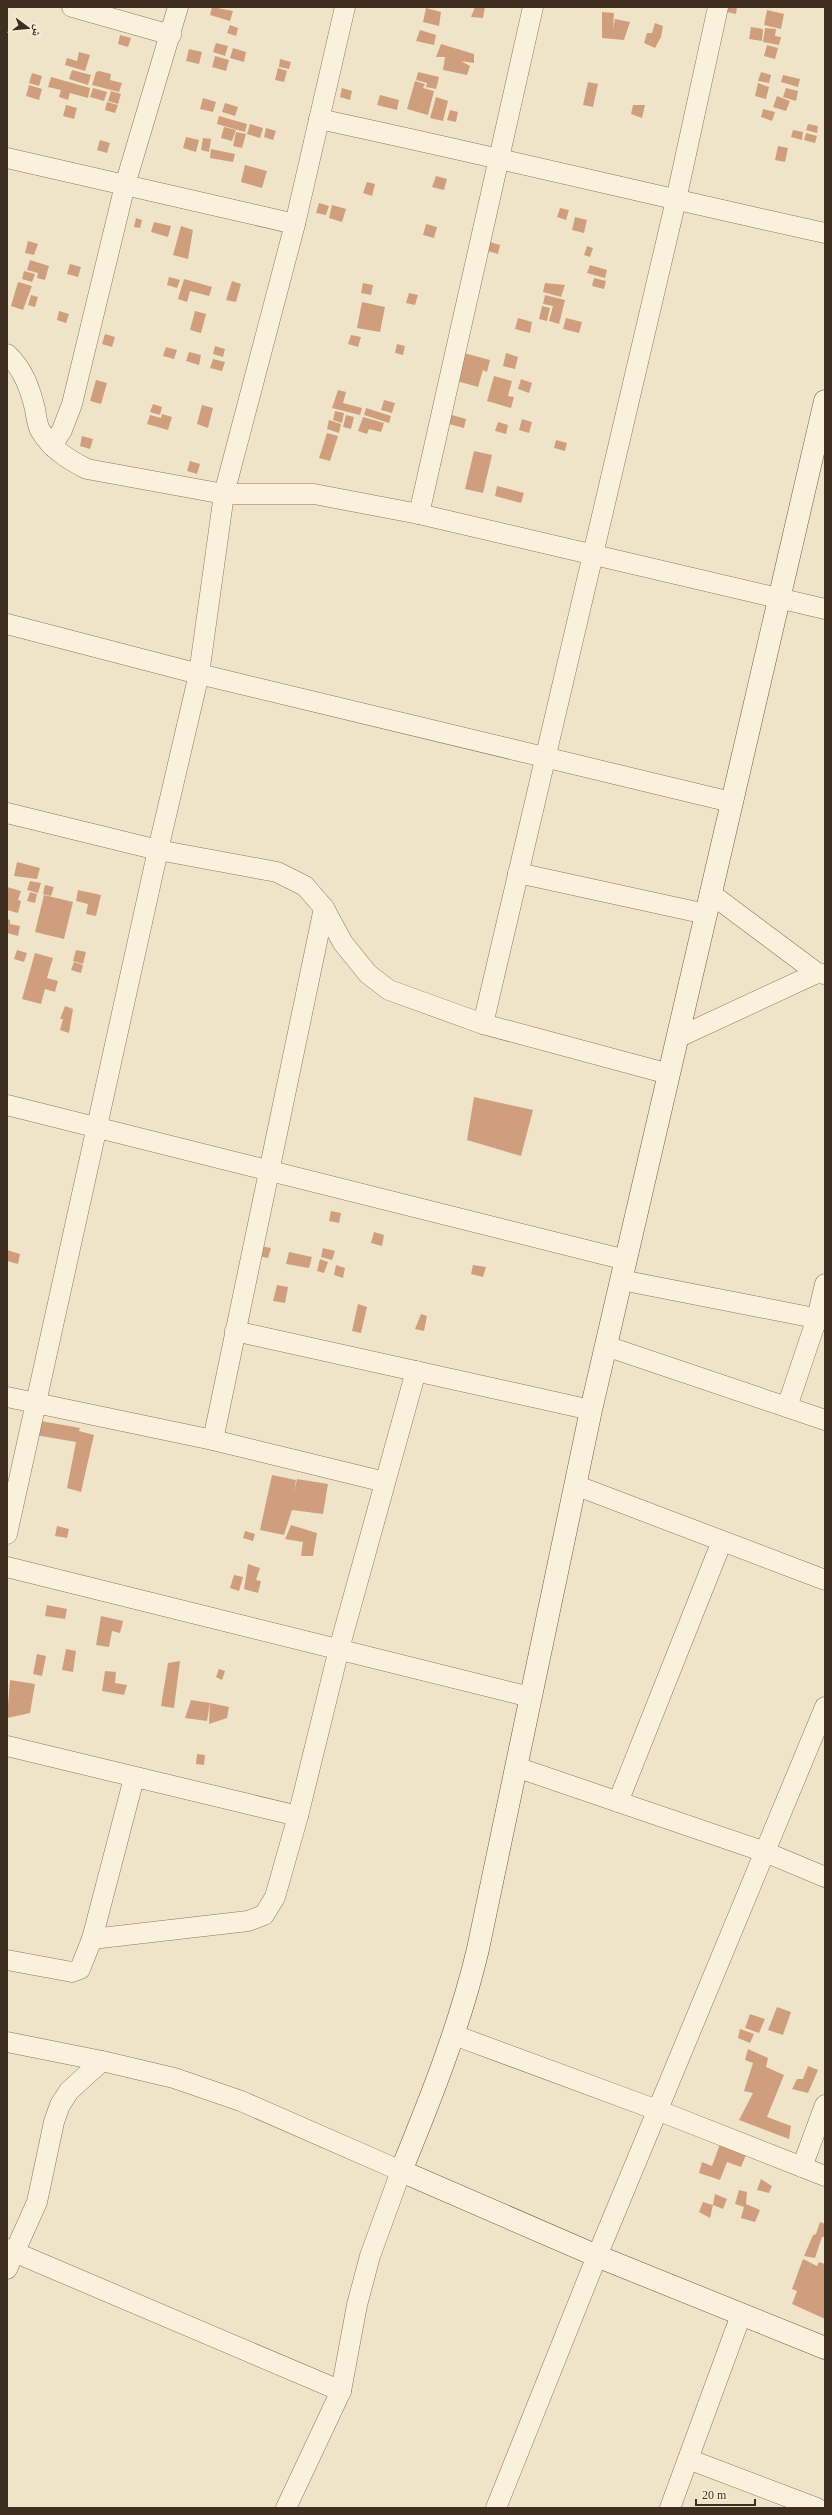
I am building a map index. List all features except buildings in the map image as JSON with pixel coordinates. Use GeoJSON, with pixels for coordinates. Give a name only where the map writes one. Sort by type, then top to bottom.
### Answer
{"type":"FeatureCollection","features":[{"type":"Feature","properties":{"kind":"street"},"geometry":{"type":"LineString","coordinates":[[72,7],[171,35]]}},
{"type":"Feature","properties":{"kind":"street"},"geometry":{"type":"LineString","coordinates":[[52,446],[62,430],[72,404],[125,185],[171,35],[178,7]]}},
{"type":"Feature","properties":{"kind":"street"},"geometry":{"type":"LineString","coordinates":[[7,1534],[96,1126],[199,674],[224,494],[295,224],[345,7]]}},
{"type":"Feature","properties":{"kind":"street"},"geometry":{"type":"LineString","coordinates":[[419,514],[498,157],[533,7]]}},
{"type":"Feature","properties":{"kind":"street"},"geometry":{"type":"LineString","coordinates":[[483,1024],[591,555],[676,200],[718,7]]}},
{"type":"Feature","properties":{"kind":"street"},"geometry":{"type":"LineString","coordinates":[[319,119],[498,157],[676,200],[825,233]]}},
{"type":"Feature","properties":{"kind":"street"},"geometry":{"type":"LineString","coordinates":[[7,158],[295,224]]}},
{"type":"Feature","properties":{"kind":"street"},"geometry":{"type":"LineString","coordinates":[[7,354],[24,376],[29,388],[40,429],[52,446],[68,460],[87,470],[224,494],[314,494],[419,514],[825,609]]}},
{"type":"Feature","properties":{"kind":"street"},"geometry":{"type":"LineString","coordinates":[[286,2508],[341,2391],[357,2305],[370,2256],[401,2171],[436,2085],[454,2035],[478,1949],[591,1410],[825,401]]}},
{"type":"Feature","properties":{"kind":"street"},"geometry":{"type":"LineString","coordinates":[[7,624],[199,674],[545,756],[731,802]]}},
{"type":"Feature","properties":{"kind":"street"},"geometry":{"type":"LineString","coordinates":[[7,813],[158,850],[277,872],[305,886],[324,908],[343,943],[368,974],[389,990],[483,1024],[669,1074]]}},
{"type":"Feature","properties":{"kind":"street"},"geometry":{"type":"LineString","coordinates":[[518,873],[706,914]]}},
{"type":"Feature","properties":{"kind":"street"},"geometry":{"type":"LineString","coordinates":[[677,1038],[821,974],[710,893]]}},
{"type":"Feature","properties":{"kind":"street"},"geometry":{"type":"LineString","coordinates":[[213,1440],[324,908]]}},
{"type":"Feature","properties":{"kind":"street"},"geometry":{"type":"LineString","coordinates":[[7,1105],[269,1170],[624,1270],[821,1319]]}},
{"type":"Feature","properties":{"kind":"street"},"geometry":{"type":"LineString","coordinates":[[787,1407],[821,1319],[825,1284]]}},
{"type":"Feature","properties":{"kind":"street"},"geometry":{"type":"LineString","coordinates":[[236,1331],[591,1410]]}},
{"type":"Feature","properties":{"kind":"street"},"geometry":{"type":"LineString","coordinates":[[606,1346],[825,1420]]}},
{"type":"Feature","properties":{"kind":"street"},"geometry":{"type":"LineString","coordinates":[[92,1939],[248,1921],[264,1915],[275,1897],[298,1816],[339,1649],[416,1371]]}},
{"type":"Feature","properties":{"kind":"street"},"geometry":{"type":"LineString","coordinates":[[7,1397],[213,1440],[385,1482]]}},
{"type":"Feature","properties":{"kind":"street"},"geometry":{"type":"LineString","coordinates":[[575,1485],[825,1580]]}},
{"type":"Feature","properties":{"kind":"street"},"geometry":{"type":"LineString","coordinates":[[618,1802],[722,1541]]}},
{"type":"Feature","properties":{"kind":"street"},"geometry":{"type":"LineString","coordinates":[[7,1567],[530,1696]]}},
{"type":"Feature","properties":{"kind":"street"},"geometry":{"type":"LineString","coordinates":[[496,2508],[657,2110],[824,1712]]}},
{"type":"Feature","properties":{"kind":"street"},"geometry":{"type":"LineString","coordinates":[[7,1746],[134,1778],[298,1816]]}},
{"type":"Feature","properties":{"kind":"street"},"geometry":{"type":"LineString","coordinates":[[516,1767],[765,1852],[825,1877]]}},
{"type":"Feature","properties":{"kind":"street"},"geometry":{"type":"LineString","coordinates":[[7,1960],[72,1972],[80,1970],[92,1939],[134,1778]]}},
{"type":"Feature","properties":{"kind":"street"},"geometry":{"type":"LineString","coordinates":[[454,2035],[657,2110],[825,2176]]}},
{"type":"Feature","properties":{"kind":"street"},"geometry":{"type":"LineString","coordinates":[[7,2042],[102,2061],[174,2078],[241,2101],[597,2256],[825,2348]]}},
{"type":"Feature","properties":{"kind":"street"},"geometry":{"type":"LineString","coordinates":[[102,2061],[69,2091],[60,2105],[54,2122],[37,2202],[10,2257],[341,2391]]}},
{"type":"Feature","properties":{"kind":"street"},"geometry":{"type":"LineString","coordinates":[[802,2167],[825,2105]]}},
{"type":"Feature","properties":{"kind":"street"},"geometry":{"type":"LineString","coordinates":[[670,2508],[741,2315]]}},
{"type":"Feature","properties":{"kind":"street"},"geometry":{"type":"LineString","coordinates":[[688,2459],[817,2508]]}}]}
